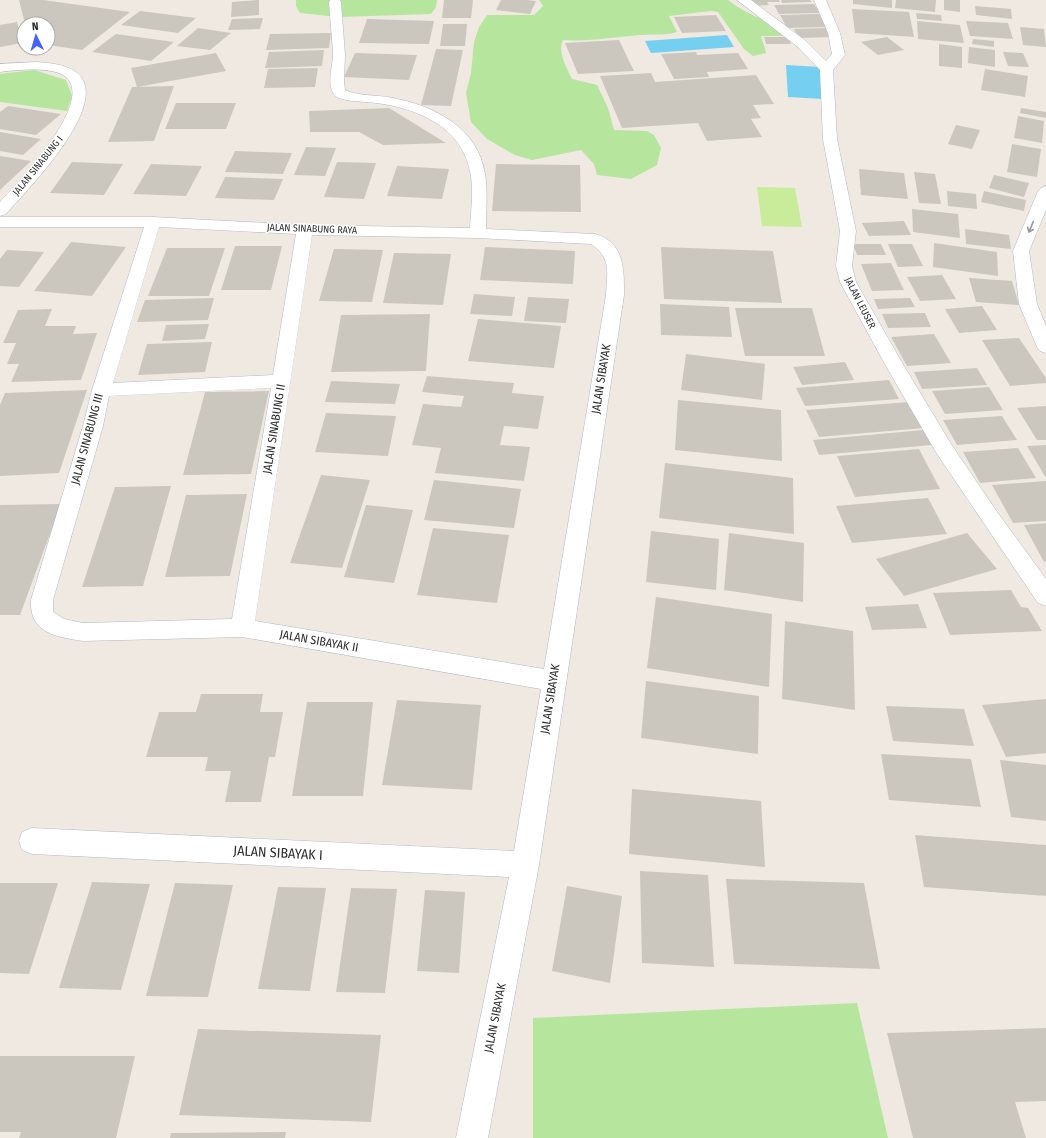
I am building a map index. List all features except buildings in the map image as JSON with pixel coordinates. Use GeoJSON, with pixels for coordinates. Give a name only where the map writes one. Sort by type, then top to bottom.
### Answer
{"type":"FeatureCollection","features":[{"type":"Feature","properties":{"kind":"street"},"geometry":{"type":"LineString","coordinates":[[743,0],[802,44],[826,68],[838,55],[834,33],[820,0]]}},
{"type":"Feature","properties":{"kind":"street"},"geometry":{"type":"LineString","coordinates":[[336,2],[338,55],[337,81],[339,92],[346,95],[378,99],[428,112],[455,128],[465,140],[477,171],[478,233]]}},
{"type":"Feature","properties":{"kind":"street","name":"JALAN SINABUNG I"},"geometry":{"type":"LineString","coordinates":[[0,68],[37,67],[58,69],[71,75],[77,82],[79,100],[73,118],[54,149],[0,211]]}},
{"type":"Feature","properties":{"kind":"street","name":"JALAN LEUSER"},"geometry":{"type":"LineString","coordinates":[[826,68],[830,139],[848,231],[844,266],[848,282],[908,389],[949,456],[1046,597]]}},
{"type":"Feature","properties":{"kind":"street"},"geometry":{"type":"LineString","coordinates":[[1046,191],[1021,251],[1028,304],[1046,347]]}},
{"type":"Feature","properties":{"kind":"street","name":"JALAN SINABUNG RAYA"},"geometry":{"type":"LineString","coordinates":[[0,222],[153,222],[306,230],[478,233],[595,239],[607,246],[615,258]]}},
{"type":"Feature","properties":{"kind":"street","name":"JALAN SINABUNG III"},"geometry":{"type":"LineString","coordinates":[[84,632],[62,628],[49,621],[42,613],[42,600],[93,426],[101,390],[153,222]]}},
{"type":"Feature","properties":{"kind":"street","name":"JALAN SINABUNG II"},"geometry":{"type":"LineString","coordinates":[[242,628],[306,230]]}},
{"type":"Feature","properties":{"kind":"street","name":"JALAN SIBAYAK"},"geometry":{"type":"LineString","coordinates":[[472,1138],[525,865],[615,295],[615,258]]}},
{"type":"Feature","properties":{"kind":"street"},"geometry":{"type":"LineString","coordinates":[[101,390],[282,381]]}},
{"type":"Feature","properties":{"kind":"street","name":"JALAN SIBAYAK II"},"geometry":{"type":"LineString","coordinates":[[84,632],[242,628],[553,681]]}},
{"type":"Feature","properties":{"kind":"street","name":"JALAN SIBAYAK I"},"geometry":{"type":"LineString","coordinates":[[32,841],[525,865]]}},
{"type":"Feature","properties":{"kind":"green space"},"geometry":{"type":"Polygon","coordinates":[[[296,0],[437,0],[436,7],[431,14],[339,17],[300,13],[296,6],[296,0]]]}},
{"type":"Feature","properties":{"kind":"green space"},"geometry":{"type":"Polygon","coordinates":[[[539,0],[728,0],[737,7],[797,37],[813,52],[804,51],[796,47],[790,36],[761,36],[766,53],[753,56],[744,49],[718,12],[711,11],[669,16],[677,32],[672,33],[592,40],[563,40],[561,45],[562,55],[572,79],[597,85],[608,108],[614,130],[647,131],[654,135],[661,148],[657,165],[631,179],[597,175],[594,164],[581,150],[532,160],[515,155],[487,139],[471,122],[466,93],[471,73],[474,42],[479,27],[487,15],[534,15],[543,6],[539,0]]]}},
{"type":"Feature","properties":{"kind":"green space"},"geometry":{"type":"Polygon","coordinates":[[[34,70],[66,80],[72,96],[67,111],[0,102],[0,74],[34,70]]]}},
{"type":"Feature","properties":{"kind":"green space"},"geometry":{"type":"Polygon","coordinates":[[[757,187],[795,188],[802,227],[762,226],[757,187]]]}},
{"type":"Feature","properties":{"kind":"green space"},"geometry":{"type":"Polygon","coordinates":[[[857,1003],[888,1138],[533,1138],[533,1018],[857,1003]]]}},
{"type":"Feature","properties":{"kind":"water"},"geometry":{"type":"Polygon","coordinates":[[[727,35],[734,47],[651,53],[645,41],[727,35]]]}},
{"type":"Feature","properties":{"kind":"water"},"geometry":{"type":"Polygon","coordinates":[[[786,65],[820,67],[823,99],[788,97],[786,65]]]}}]}
